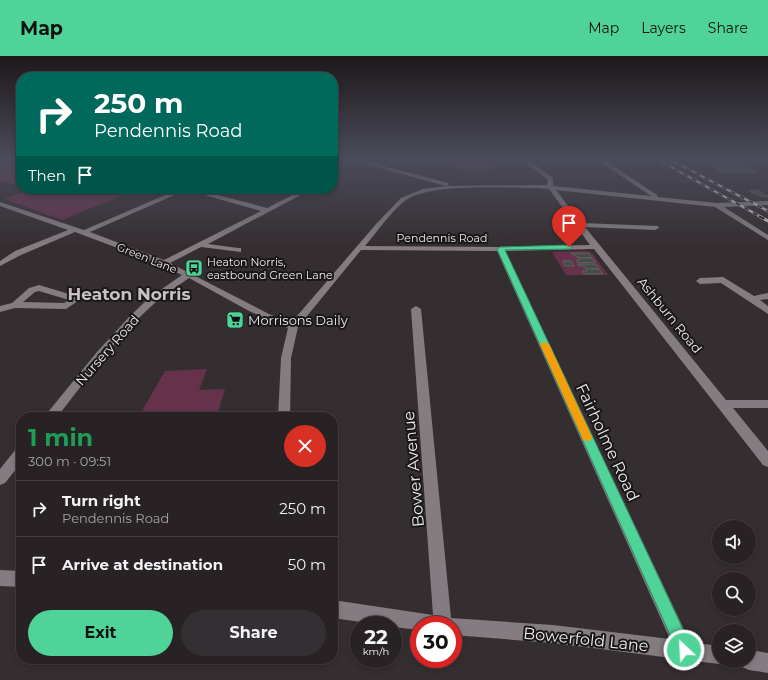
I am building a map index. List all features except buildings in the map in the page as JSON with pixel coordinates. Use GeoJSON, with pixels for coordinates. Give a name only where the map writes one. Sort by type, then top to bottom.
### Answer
{"type":"FeatureCollection","features":[{"type":"Feature","properties":{"kind":"street"},"geometry":{"type":"LineString","coordinates":[[284,412],[286,358],[293,327],[379,224],[403,199],[425,190],[441,188]]}},
{"type":"Feature","properties":{"kind":"street","name":"Ashburn Road"},"geometry":{"type":"LineString","coordinates":[[552,188],[596,247],[768,461]]}},
{"type":"Feature","properties":{"kind":"street"},"geometry":{"type":"LineString","coordinates":[[569,188],[717,205],[768,203]]}},
{"type":"Feature","properties":{"kind":"street"},"geometry":{"type":"LineString","coordinates":[[642,188],[657,198]]}},
{"type":"Feature","properties":{"kind":"street"},"geometry":{"type":"LineString","coordinates":[[83,233],[173,194]]}},
{"type":"Feature","properties":{"kind":"street"},"geometry":{"type":"LineString","coordinates":[[207,194],[266,210]]}},
{"type":"Feature","properties":{"kind":"street"},"geometry":{"type":"LineString","coordinates":[[163,264],[299,194]]}},
{"type":"Feature","properties":{"kind":"street","name":"Green Lane"},"geometry":{"type":"LineString","coordinates":[[1,205],[83,233],[188,274],[253,310],[293,327]]}},
{"type":"Feature","properties":{"kind":"street"},"geometry":{"type":"LineString","coordinates":[[717,205],[768,238]]}},
{"type":"Feature","properties":{"kind":"street"},"geometry":{"type":"LineString","coordinates":[[580,225],[655,228]]}},
{"type":"Feature","properties":{"kind":"street"},"geometry":{"type":"LineString","coordinates":[[2,261],[74,230]]}},
{"type":"Feature","properties":{"kind":"street"},"geometry":{"type":"LineString","coordinates":[[201,245],[238,250]]}},
{"type":"Feature","properties":{"kind":"street","name":"Pendennis Road"},"geometry":{"type":"LineString","coordinates":[[359,248],[500,249],[596,247]]}},
{"type":"Feature","properties":{"kind":"street","name":"Fairholme Road"},"geometry":{"type":"LineString","coordinates":[[500,249],[684,650]]}},
{"type":"Feature","properties":{"kind":"street","name":"Nursery Road"},"geometry":{"type":"LineString","coordinates":[[54,412],[115,337],[134,317],[188,274]]}},
{"type":"Feature","properties":{"kind":"street"},"geometry":{"type":"LineString","coordinates":[[700,281],[723,280],[753,299],[768,311]]}},
{"type":"Feature","properties":{"kind":"street"},"geometry":{"type":"LineString","coordinates":[[0,309],[15,304],[66,306],[76,299],[39,288],[32,290],[15,304]]}},
{"type":"Feature","properties":{"kind":"street"},"geometry":{"type":"LineString","coordinates":[[753,299],[768,296]]}},
{"type":"Feature","properties":{"kind":"street","name":"Bower Avenue"},"geometry":{"type":"LineString","coordinates":[[416,309],[442,616]]}},
{"type":"Feature","properties":{"kind":"street"},"geometry":{"type":"LineString","coordinates":[[723,404],[768,404]]}},
{"type":"Feature","properties":{"kind":"street"},"geometry":{"type":"LineString","coordinates":[[0,479],[16,459]]}},
{"type":"Feature","properties":{"kind":"street"},"geometry":{"type":"LineString","coordinates":[[0,578],[16,579]]}},
{"type":"Feature","properties":{"kind":"street"},"geometry":{"type":"LineString","coordinates":[[338,610],[410,620]]}},
{"type":"Feature","properties":{"kind":"street","name":"Bowerfold Lane"},"geometry":{"type":"LineString","coordinates":[[462,627],[553,634],[712,654]]}},
{"type":"Feature","properties":{"kind":"street"},"geometry":{"type":"LineString","coordinates":[[756,661],[768,663]]}},
{"type":"Feature","properties":{"kind":"shaded area"},"geometry":{"type":"Polygon","coordinates":[[[18,194],[126,194],[62,220],[4,199],[18,194]]]}},
{"type":"Feature","properties":{"kind":"shaded area"},"geometry":{"type":"Polygon","coordinates":[[[586,251],[592,253],[608,275],[566,275],[552,252],[586,251]],[[596,264],[578,265],[584,266],[587,271],[583,271],[584,274],[602,273],[596,264]]]}},
{"type":"Feature","properties":{"kind":"shaded area"},"geometry":{"type":"Polygon","coordinates":[[[207,369],[199,390],[225,389],[218,412],[141,412],[165,371],[207,369]]]}},
{"type":"Feature","properties":{"kind":"railway"},"geometry":{"type":"LineString","coordinates":[[709,188],[761,217]]}},
{"type":"Feature","properties":{"kind":"railway"},"geometry":{"type":"LineString","coordinates":[[724,188],[768,211]]}},
{"type":"Feature","properties":{"kind":"railway"},"geometry":{"type":"LineString","coordinates":[[759,216],[768,221]]}},
{"type":"Feature","properties":{"kind":"slow traffic"},"geometry":{"type":"LineString","coordinates":[[544,344],[587,437]]}},
{"type":"Feature","properties":{"kind":"place","name":"Heaton Norris, eastbound Green Lane"},"geometry":{"type":"Point","coordinates":[194,268]}},
{"type":"Feature","properties":{"kind":"place","name":"Morrisons Daily"},"geometry":{"type":"Point","coordinates":[235,320]}},
{"type":"Feature","properties":{"kind":"district","name":"Heaton Norris"},"geometry":{"type":"Point","coordinates":[129,294]}},
{"type":"Feature","properties":{"kind":"route"},"geometry":{"type":"LineString","coordinates":[[569,247],[500,249],[684,650]]}}]}
